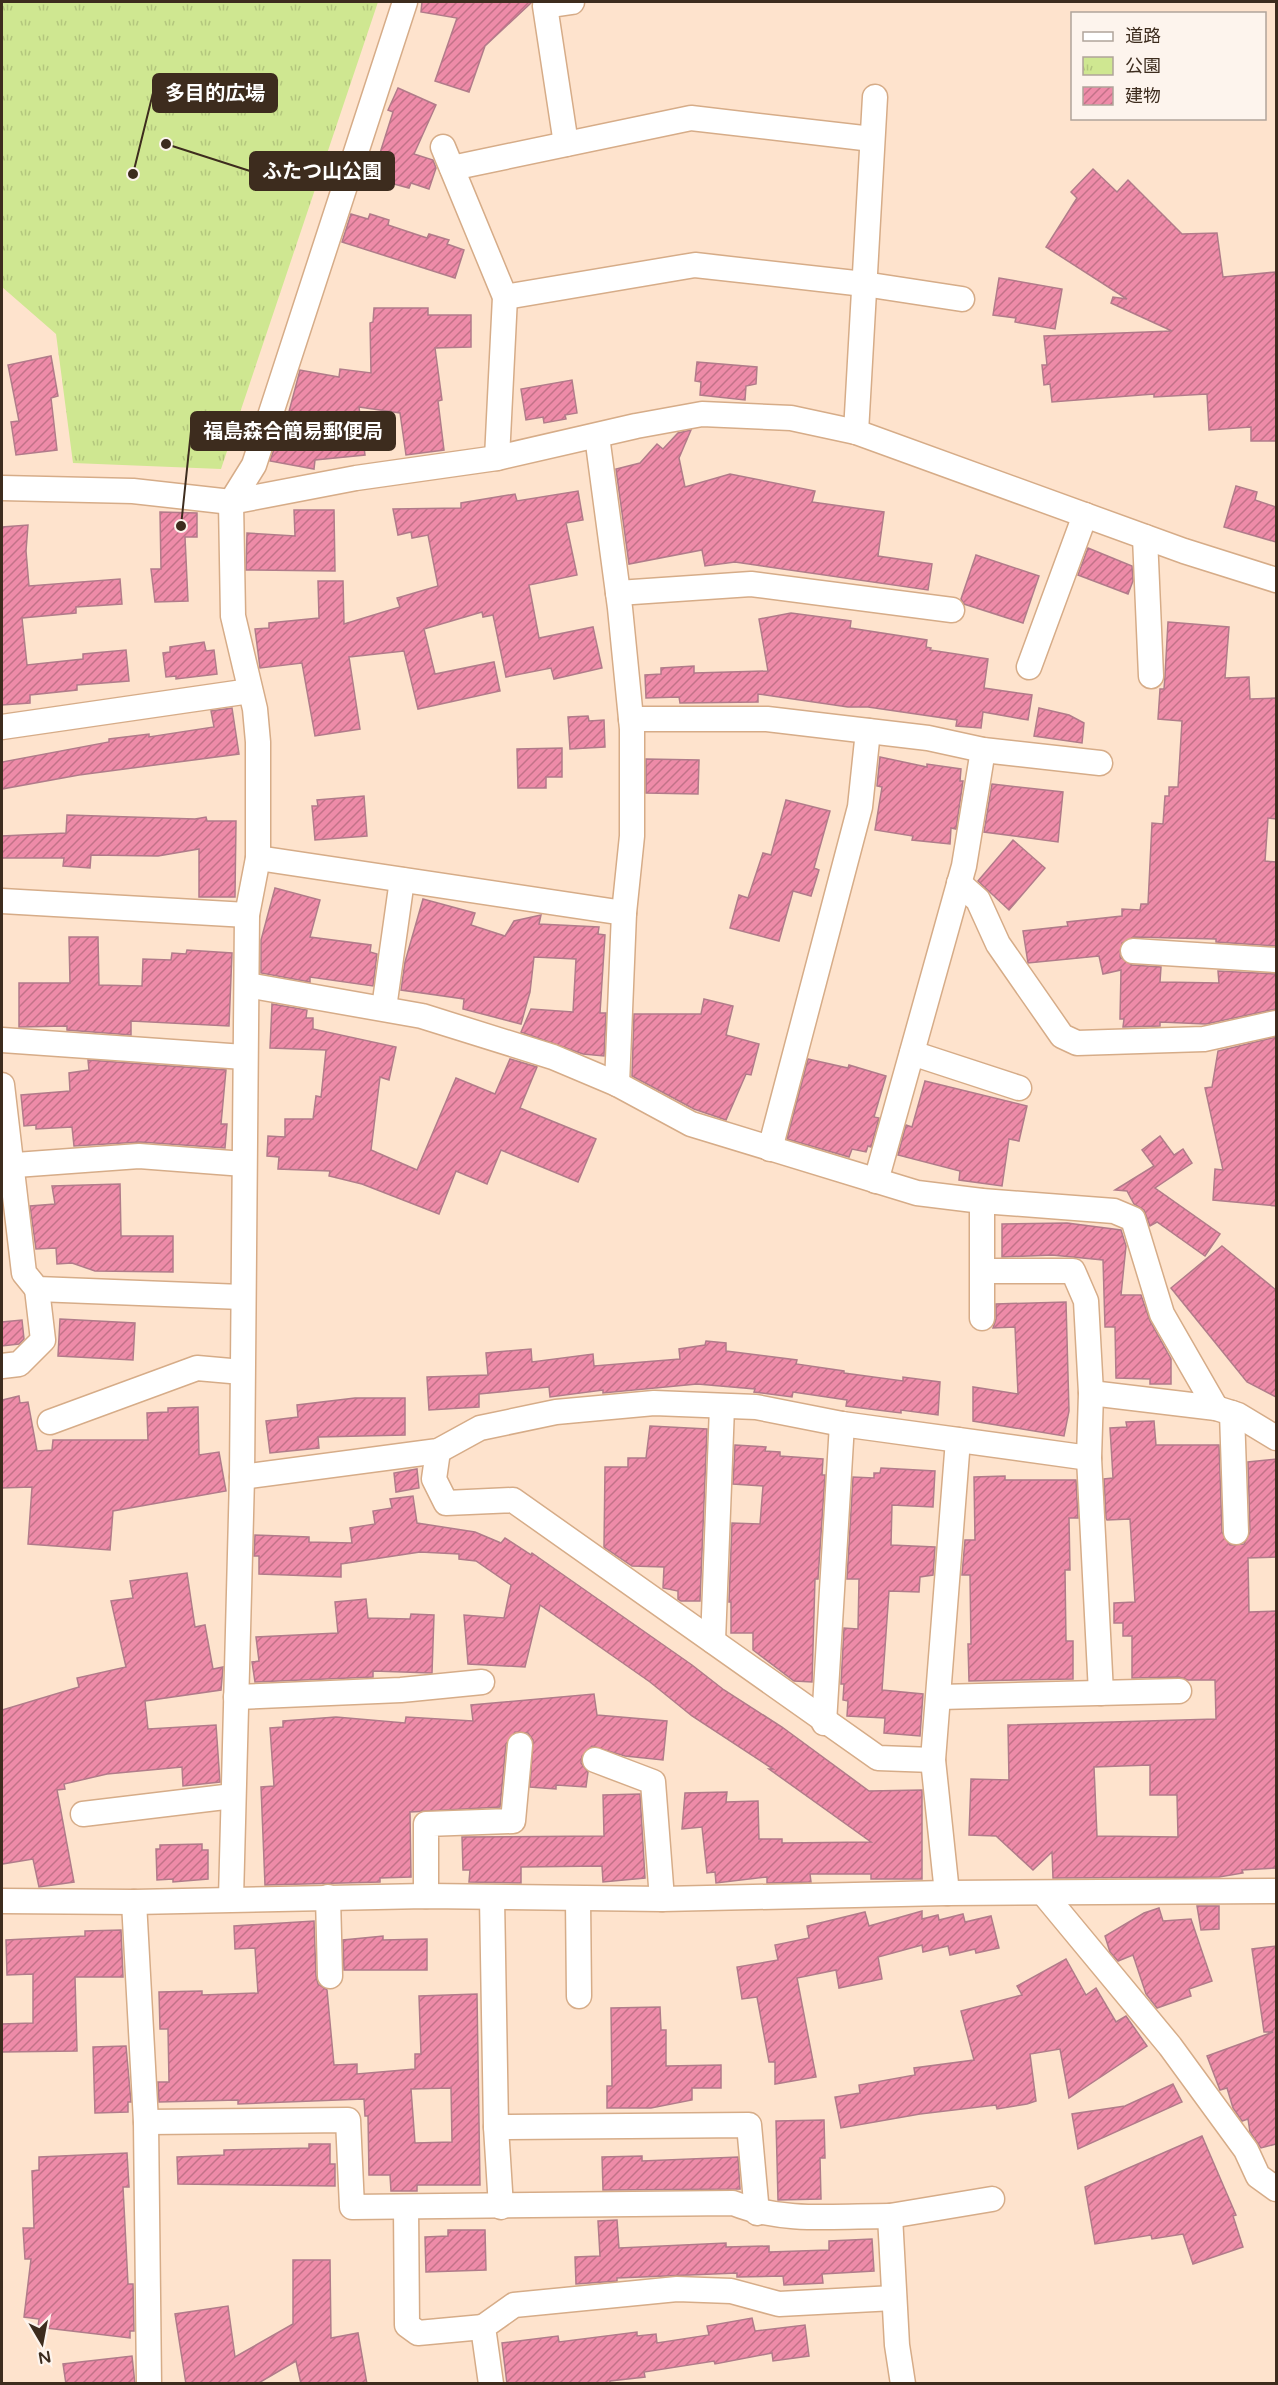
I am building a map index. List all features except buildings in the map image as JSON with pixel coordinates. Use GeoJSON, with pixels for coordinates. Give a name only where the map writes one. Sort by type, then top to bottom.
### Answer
{"type":"FeatureCollection","features":[{"type":"Feature","properties":{"kind":"street"},"geometry":{"type":"LineString","coordinates":[[231,1899],[242,1478],[247,915],[258,858],[258,742],[250,691],[233,616],[231,502],[254,465],[405,2]]}},
{"type":"Feature","properties":{"kind":"street"},"geometry":{"type":"LineString","coordinates":[[566,144],[545,6],[572,2]]}},
{"type":"Feature","properties":{"kind":"street"},"geometry":{"type":"LineString","coordinates":[[856,432],[875,97]]}},
{"type":"Feature","properties":{"kind":"street"},"geometry":{"type":"LineString","coordinates":[[497,459],[505,297],[448,157],[566,144],[691,118],[872,140]]}},
{"type":"Feature","properties":{"kind":"street"},"geometry":{"type":"LineString","coordinates":[[505,297],[695,265],[864,284],[962,299]]}},
{"type":"Feature","properties":{"kind":"street"},"geometry":{"type":"LineString","coordinates":[[2,488],[133,491],[231,502],[356,478],[497,459],[702,414],[791,418],[856,432],[1145,537],[1276,580]]}},
{"type":"Feature","properties":{"kind":"street"},"geometry":{"type":"LineString","coordinates":[[597,436],[618,592],[631,719],[632,837],[624,913],[617,1084]]}},
{"type":"Feature","properties":{"kind":"street"},"geometry":{"type":"LineString","coordinates":[[1029,667],[1085,515]]}},
{"type":"Feature","properties":{"kind":"street"},"geometry":{"type":"LineString","coordinates":[[1145,537],[1151,676]]}},
{"type":"Feature","properties":{"kind":"street"},"geometry":{"type":"LineString","coordinates":[[618,592],[750,584],[952,610]]}},
{"type":"Feature","properties":{"kind":"street"},"geometry":{"type":"LineString","coordinates":[[2,727],[250,691]]}},
{"type":"Feature","properties":{"kind":"street"},"geometry":{"type":"LineString","coordinates":[[631,719],[768,719],[928,738],[983,750],[1100,763]]}},
{"type":"Feature","properties":{"kind":"street"},"geometry":{"type":"LineString","coordinates":[[770,1149],[860,807],[868,731]]}},
{"type":"Feature","properties":{"kind":"street"},"geometry":{"type":"LineString","coordinates":[[876,1181],[959,883],[983,750]]}},
{"type":"Feature","properties":{"kind":"street"},"geometry":{"type":"LineString","coordinates":[[258,858],[624,913]]}},
{"type":"Feature","properties":{"kind":"street"},"geometry":{"type":"LineString","coordinates":[[384,1008],[402,880]]}},
{"type":"Feature","properties":{"kind":"street"},"geometry":{"type":"LineString","coordinates":[[959,883],[978,900],[998,944],[1062,1036],[1077,1043],[1204,1039],[1276,1023]]}},
{"type":"Feature","properties":{"kind":"street"},"geometry":{"type":"LineString","coordinates":[[2,901],[247,915]]}},
{"type":"Feature","properties":{"kind":"street"},"geometry":{"type":"LineString","coordinates":[[1133,951],[1276,960]]}},
{"type":"Feature","properties":{"kind":"street"},"geometry":{"type":"LineString","coordinates":[[248,985],[422,1016],[553,1057],[617,1084],[691,1124],[917,1193],[982,1201],[1114,1210],[1133,1219],[1162,1314],[1224,1411],[1236,1532]]}},
{"type":"Feature","properties":{"kind":"street"},"geometry":{"type":"LineString","coordinates":[[2,1040],[244,1057]]}},
{"type":"Feature","properties":{"kind":"street"},"geometry":{"type":"LineString","coordinates":[[912,1053],[1018,1088]]}},
{"type":"Feature","properties":{"kind":"street"},"geometry":{"type":"LineString","coordinates":[[2,1085],[6,1166],[24,1273],[38,1289],[44,1340],[19,1364],[2,1366]]}},
{"type":"Feature","properties":{"kind":"street"},"geometry":{"type":"LineString","coordinates":[[6,1166],[139,1156],[244,1164]]}},
{"type":"Feature","properties":{"kind":"street"},"geometry":{"type":"LineString","coordinates":[[982,1201],[982,1318]]}},
{"type":"Feature","properties":{"kind":"street"},"geometry":{"type":"LineString","coordinates":[[983,1271],[1073,1271],[1086,1300],[1091,1393],[1089,1458],[1101,1693]]}},
{"type":"Feature","properties":{"kind":"street"},"geometry":{"type":"LineString","coordinates":[[38,1289],[242,1297]]}},
{"type":"Feature","properties":{"kind":"street"},"geometry":{"type":"LineString","coordinates":[[50,1422],[197,1368],[242,1372]]}},
{"type":"Feature","properties":{"kind":"street"},"geometry":{"type":"LineString","coordinates":[[1091,1393],[1224,1411],[1276,1438]]}},
{"type":"Feature","properties":{"kind":"street"},"geometry":{"type":"LineString","coordinates":[[242,1478],[438,1451],[480,1428],[556,1412],[654,1403],[756,1407],[842,1424],[1089,1458]]}},
{"type":"Feature","properties":{"kind":"street"},"geometry":{"type":"LineString","coordinates":[[712,1641],[722,1407]]}},
{"type":"Feature","properties":{"kind":"street"},"geometry":{"type":"LineString","coordinates":[[825,1723],[842,1424]]}},
{"type":"Feature","properties":{"kind":"street"},"geometry":{"type":"LineString","coordinates":[[947,1893],[933,1760],[940,1697],[958,1440]]}},
{"type":"Feature","properties":{"kind":"street"},"geometry":{"type":"LineString","coordinates":[[438,1451],[435,1479],[446,1503],[513,1500],[695,1626],[712,1641],[825,1723],[878,1758],[933,1760]]}},
{"type":"Feature","properties":{"kind":"street"},"geometry":{"type":"LineString","coordinates":[[236,1697],[401,1690],[482,1683]]}},
{"type":"Feature","properties":{"kind":"street"},"geometry":{"type":"LineString","coordinates":[[940,1697],[1179,1691]]}},
{"type":"Feature","properties":{"kind":"street"},"geometry":{"type":"LineString","coordinates":[[426,1896],[426,1824],[513,1821],[520,1745]]}},
{"type":"Feature","properties":{"kind":"street"},"geometry":{"type":"LineString","coordinates":[[596,1760],[653,1782],[662,1899]]}},
{"type":"Feature","properties":{"kind":"street"},"geometry":{"type":"LineString","coordinates":[[83,1814],[233,1796]]}},
{"type":"Feature","properties":{"kind":"street"},"geometry":{"type":"LineString","coordinates":[[2,1901],[134,1902],[426,1896],[578,1900],[947,1893],[1276,1891]]}},
{"type":"Feature","properties":{"kind":"street"},"geometry":{"type":"LineString","coordinates":[[1044,1894],[1170,2046],[1246,2150],[1258,2176],[1276,2189]]}},
{"type":"Feature","properties":{"kind":"street"},"geometry":{"type":"LineString","coordinates":[[328,1897],[330,1976]]}},
{"type":"Feature","properties":{"kind":"street"},"geometry":{"type":"LineString","coordinates":[[492,1898],[496,2127],[501,2207]]}},
{"type":"Feature","properties":{"kind":"street"},"geometry":{"type":"LineString","coordinates":[[578,1900],[579,1996]]}},
{"type":"Feature","properties":{"kind":"street"},"geometry":{"type":"LineString","coordinates":[[134,1902],[146,2121],[149,2384]]}},
{"type":"Feature","properties":{"kind":"street"},"geometry":{"type":"LineString","coordinates":[[146,2121],[348,2120],[352,2207],[734,2203],[757,2213],[779,2216],[890,2216],[992,2199]]}},
{"type":"Feature","properties":{"kind":"street"},"geometry":{"type":"LineString","coordinates":[[496,2127],[749,2125],[757,2213]]}},
{"type":"Feature","properties":{"kind":"street"},"geometry":{"type":"LineString","coordinates":[[406,2207],[406,2325],[418,2333],[483,2327],[514,2306],[677,2289],[731,2291],[779,2304],[894,2298]]}},
{"type":"Feature","properties":{"kind":"street"},"geometry":{"type":"LineString","coordinates":[[890,2216],[894,2298],[903,2384]]}},
{"type":"Feature","properties":{"kind":"street"},"geometry":{"type":"LineString","coordinates":[[483,2327],[492,2384]]}},
{"type":"Feature","properties":{"kind":"green space"},"geometry":{"type":"Polygon","coordinates":[[[2,2],[378,2],[221,469],[73,463],[56,334],[2,287],[2,2]]]}},
{"type":"Feature","properties":{"kind":"place","name":"ふたつ山公園"},"geometry":{"type":"Point","coordinates":[166,144]}},
{"type":"Feature","properties":{"kind":"place","name":"多目的広場"},"geometry":{"type":"Point","coordinates":[133,174]}},
{"type":"Feature","properties":{"kind":"place","name":"福島森合簡易郵便局"},"geometry":{"type":"Point","coordinates":[181,526]}}]}
